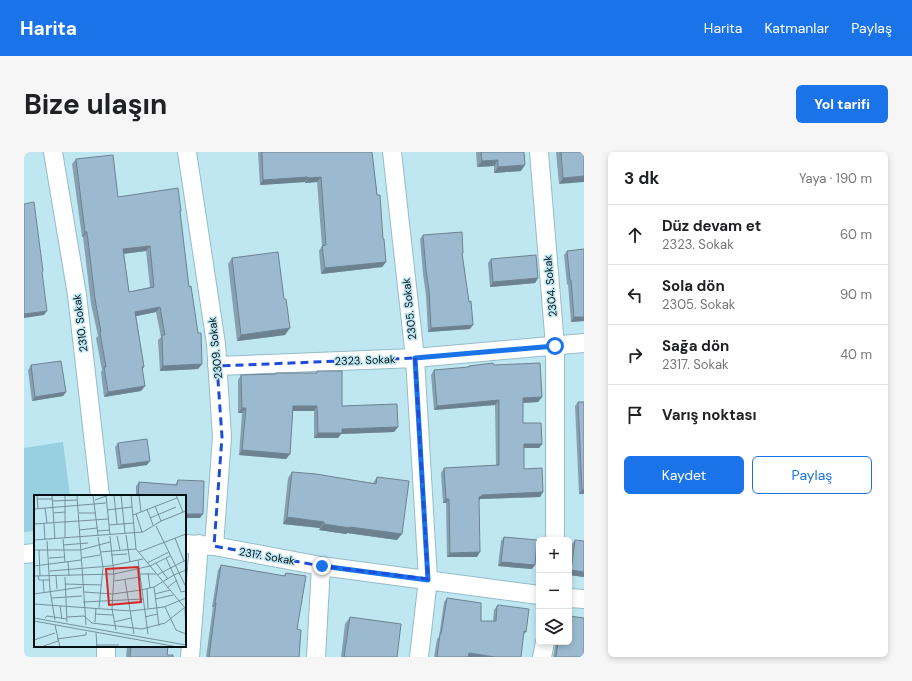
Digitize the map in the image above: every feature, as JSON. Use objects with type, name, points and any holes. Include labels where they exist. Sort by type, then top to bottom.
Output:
[{"type":"street","name":"2310. Sokak","points":[[53,152],[77,296],[100,495]]},
{"type":"street","name":"2309. Sokak","points":[[187,152],[216,344],[222,437],[199,545],[190,657]]},
{"type":"street","name":"2305. Sokak","points":[[392,152],[415,358],[428,580],[419,657]]},
{"type":"street","name":"2304. Sokak","points":[[539,152],[555,346],[555,537]]},
{"type":"street","name":"2323. Sokak","points":[[217,366],[415,358],[584,343]]},
{"type":"street","name":"2317. Sokak","points":[[199,545],[322,566],[536,595]]},
{"type":"street","points":[[24,554],[34,553]]},
{"type":"street","points":[[316,657],[322,566]]},
{"type":"street","points":[[572,598],[584,599]]},
{"type":"street","points":[[542,657],[544,645]]},
{"type":"highlighted area","points":[[415,358],[428,579],[321,566],[214,546],[222,437],[217,366]]},
{"type":"shaded area","points":[[63,442],[70,495],[34,495],[34,531],[24,532],[24,448]]},
{"type":"building","points":[[262,152],[372,152],[377,195],[380,195],[386,262],[325,268],[322,246],[326,245],[321,177],[263,180]]},
{"type":"building","points":[[481,152],[524,152],[525,165],[498,167],[498,160],[482,161]]},
{"type":"building","points":[[561,152],[584,152],[584,176],[563,178]]},
{"type":"building","points":[[113,155],[118,197],[178,188],[189,287],[191,286],[198,333],[201,333],[202,364],[163,366],[162,335],[165,335],[160,307],[135,312],[144,367],[142,367],[145,386],[108,392],[104,367],[106,367],[95,299],[87,232],[85,232],[76,159]],"holes":[[[150,246],[154,287],[129,292],[123,249]]]},
{"type":"building","points":[[34,202],[47,311],[24,314],[24,204]]},
{"type":"building","points":[[462,232],[462,253],[469,302],[471,301],[473,325],[431,328],[423,235]]},
{"type":"building","points":[[584,249],[584,317],[574,317],[567,251]]},
{"type":"building","points":[[278,252],[284,299],[286,299],[290,328],[241,335],[232,258]]},
{"type":"building","points":[[536,255],[538,278],[493,282],[491,259]]},
{"type":"building","points":[[61,361],[66,392],[35,397],[31,365]]},
{"type":"building","points":[[493,363],[494,365],[540,363],[542,397],[523,398],[523,423],[541,423],[542,444],[524,444],[524,469],[542,468],[543,492],[482,495],[479,497],[480,552],[450,553],[449,499],[446,499],[444,468],[499,465],[499,400],[437,406],[434,370]]},
{"type":"building","points":[[317,371],[342,371],[342,406],[397,404],[398,427],[342,429],[342,433],[318,433],[317,406],[293,406],[290,454],[242,450],[246,408],[242,408],[241,375],[317,373]]},
{"type":"building","points":[[578,402],[584,402],[584,490],[582,490]]},
{"type":"building","points":[[147,439],[150,461],[121,465],[118,443]]},
{"type":"building","points":[[292,472],[316,474],[376,484],[377,477],[409,481],[402,534],[350,528],[324,524],[324,522],[287,517]]},
{"type":"building","points":[[178,480],[204,481],[203,514],[186,514],[186,495],[138,495],[139,482],[177,485]]},
{"type":"building","points":[[504,537],[536,540],[535,565],[501,562]]},
{"type":"building","points":[[575,540],[584,541],[584,572],[572,570]]},
{"type":"building","points":[[221,565],[285,576],[286,573],[306,576],[297,629],[301,630],[299,657],[209,657]]},
{"type":"building","points":[[447,598],[481,603],[481,621],[496,621],[498,605],[529,609],[526,632],[524,631],[521,657],[494,657],[469,653],[468,657],[437,657]]},
{"type":"building","points":[[572,616],[584,618],[584,657],[556,657],[558,645],[572,645]]},
{"type":"building","points":[[350,617],[401,624],[397,657],[344,657]]},
{"type":"building","points":[[131,647],[168,647],[167,655],[173,655],[173,657],[130,657]]},
{"type":"route","points":[[322,566],[428,580],[415,358],[555,346]]}]
